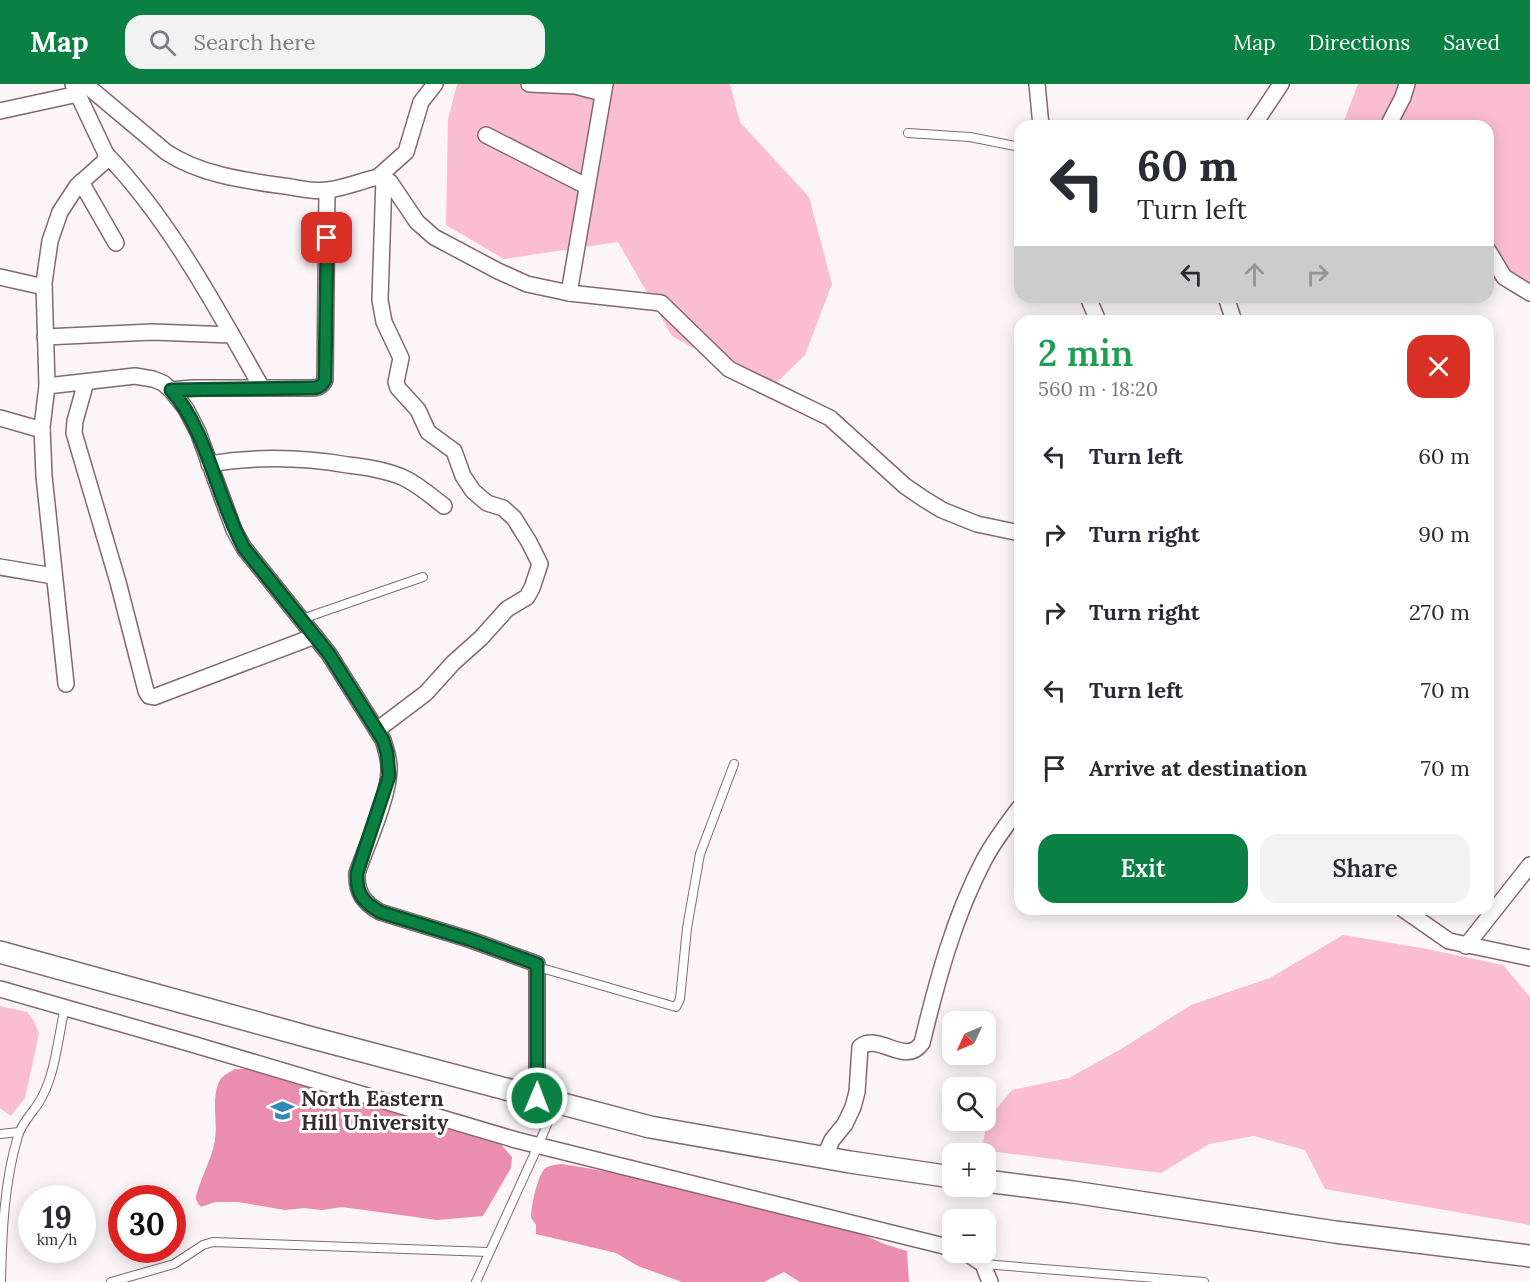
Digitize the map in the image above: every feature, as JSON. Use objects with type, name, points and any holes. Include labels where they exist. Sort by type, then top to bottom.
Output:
[{"type":"street","points":[[79,87],[180,161],[210,172],[253,181],[327,191],[381,177],[406,152],[421,102],[435,84]]},
{"type":"street","points":[[529,84],[602,88],[569,293]]},
{"type":"street","points":[[1036,84],[1040,120]]},
{"type":"street","points":[[1257,120],[1281,84]]},
{"type":"street","points":[[1391,120],[1407,84]]},
{"type":"street","points":[[0,111],[79,87]]},
{"type":"street","points":[[79,87],[106,154],[125,173],[173,240],[262,388]]},
{"type":"street","points":[[486,135],[586,186]]},
{"type":"street","points":[[66,684],[44,476],[42,430],[47,386],[44,287],[54,226],[67,199],[81,182],[105,161],[106,154]]},
{"type":"street","points":[[381,177],[390,182],[417,222],[434,237],[513,279],[569,293],[661,303],[729,369],[830,418],[905,486],[924,499],[969,522],[1014,532]]},
{"type":"street","points":[[377,730],[419,700],[507,609],[527,597],[540,564],[530,542],[514,518],[503,508],[481,499],[473,491],[463,476],[454,451],[428,432],[418,410],[398,388],[396,375],[401,358],[384,322],[381,307],[381,177]]},
{"type":"street","points":[[81,182],[116,243]]},
{"type":"street","points":[[171,390],[318,388],[325,380],[327,191]]},
{"type":"street","points":[[1494,260],[1504,277],[1530,293]]},
{"type":"street","points":[[0,277],[44,287]]},
{"type":"street","points":[[45,337],[152,332],[192,332],[232,336]]},
{"type":"street","points":[[47,386],[135,376],[163,383],[186,409],[198,432],[234,530],[244,548],[302,619],[350,686],[377,730],[387,753],[389,776],[357,873],[360,896],[367,905],[380,912],[536,962],[546,1100]]},
{"type":"street","points":[[86,382],[74,433],[149,696],[315,636]]},
{"type":"street","points":[[0,418],[42,430]]},
{"type":"street","points":[[209,464],[244,458],[278,458],[362,467],[402,477],[444,506]]},
{"type":"street","points":[[0,567],[53,576]]},
{"type":"street","points":[[824,1158],[832,1140],[845,1124],[853,1107],[857,1092],[860,1047],[864,1043],[870,1043],[911,1052],[922,1043],[936,983],[973,883],[1001,833],[1014,815]]},
{"type":"street","points":[[1494,911],[1530,865]]},
{"type":"street","points":[[1411,915],[1449,942],[1530,958]]},
{"type":"street","points":[[1466,946],[1490,915]]},
{"type":"street","points":[[0,951],[344,1047],[650,1127],[824,1158],[942,1176]]},
{"type":"street","points":[[0,989],[538,1146],[942,1246]]},
{"type":"street","points":[[996,1182],[1073,1191],[1335,1232],[1530,1256]]},
{"type":"street","points":[[983,1264],[990,1282]]},
{"type":"lane","points":[[908,133],[970,137],[1014,146]]},
{"type":"lane","points":[[302,619],[423,577]]},
{"type":"lane","points":[[538,967],[676,1007],[680,999],[687,928],[699,860],[735,764]]},
{"type":"lane","points":[[1,1282],[4,1218],[13,1157],[19,1132],[42,1098],[49,1079],[65,1008]]},
{"type":"lane","points":[[476,1282],[538,1146],[546,1100]]},
{"type":"lane","points":[[0,1134],[19,1132]]},
{"type":"lane","points":[[111,1282],[174,1264],[202,1245],[213,1242],[488,1252]]},
{"type":"lane","points":[[983,1264],[1204,1282]]},
{"type":"shaded area","points":[[457,84],[730,84],[740,122],[809,197],[832,284],[805,355],[769,390],[672,336],[618,242],[504,259],[446,225],[448,119]]},
{"type":"shaded area","points":[[1358,84],[1530,84],[1530,291],[1494,281],[1494,120],[1344,120]]},
{"type":"shaded area","points":[[1343,935],[1503,965],[1530,997],[1530,1225],[1325,1189],[1305,1150],[1254,1136],[1209,1144],[1161,1173],[996,1152],[996,1143],[983,1143],[985,1131],[996,1131],[996,1109],[1012,1090],[1069,1078],[1121,1049],[1191,1005],[1270,978]]},
{"type":"shaded area","points":[[0,1006],[27,1012],[34,1021],[39,1034],[25,1098],[11,1116],[0,1108]]},
{"type":"shaded area","points":[[235,1069],[280,1075],[499,1142],[512,1157],[511,1168],[483,1216],[437,1220],[342,1207],[322,1210],[304,1208],[285,1210],[238,1202],[215,1202],[201,1207],[196,1200],[196,1195],[214,1145],[216,1092],[221,1079]]},
{"type":"shaded area","points":[[561,1164],[673,1185],[857,1232],[907,1251],[909,1282],[800,1282],[784,1272],[764,1282],[682,1282],[638,1266],[616,1253],[536,1234],[536,1225],[531,1218],[539,1180],[547,1168]]},
{"type":"place","name":"North Eastern Hill University","points":[[283,1111]]},
{"type":"route","points":[[327,238],[325,380],[323,384],[318,388],[171,390],[186,409],[198,432],[234,530],[244,548],[329,654],[383,740],[387,753],[389,776],[357,873],[360,896],[367,905],[380,912],[471,940],[537,964],[537,1098]]}]
